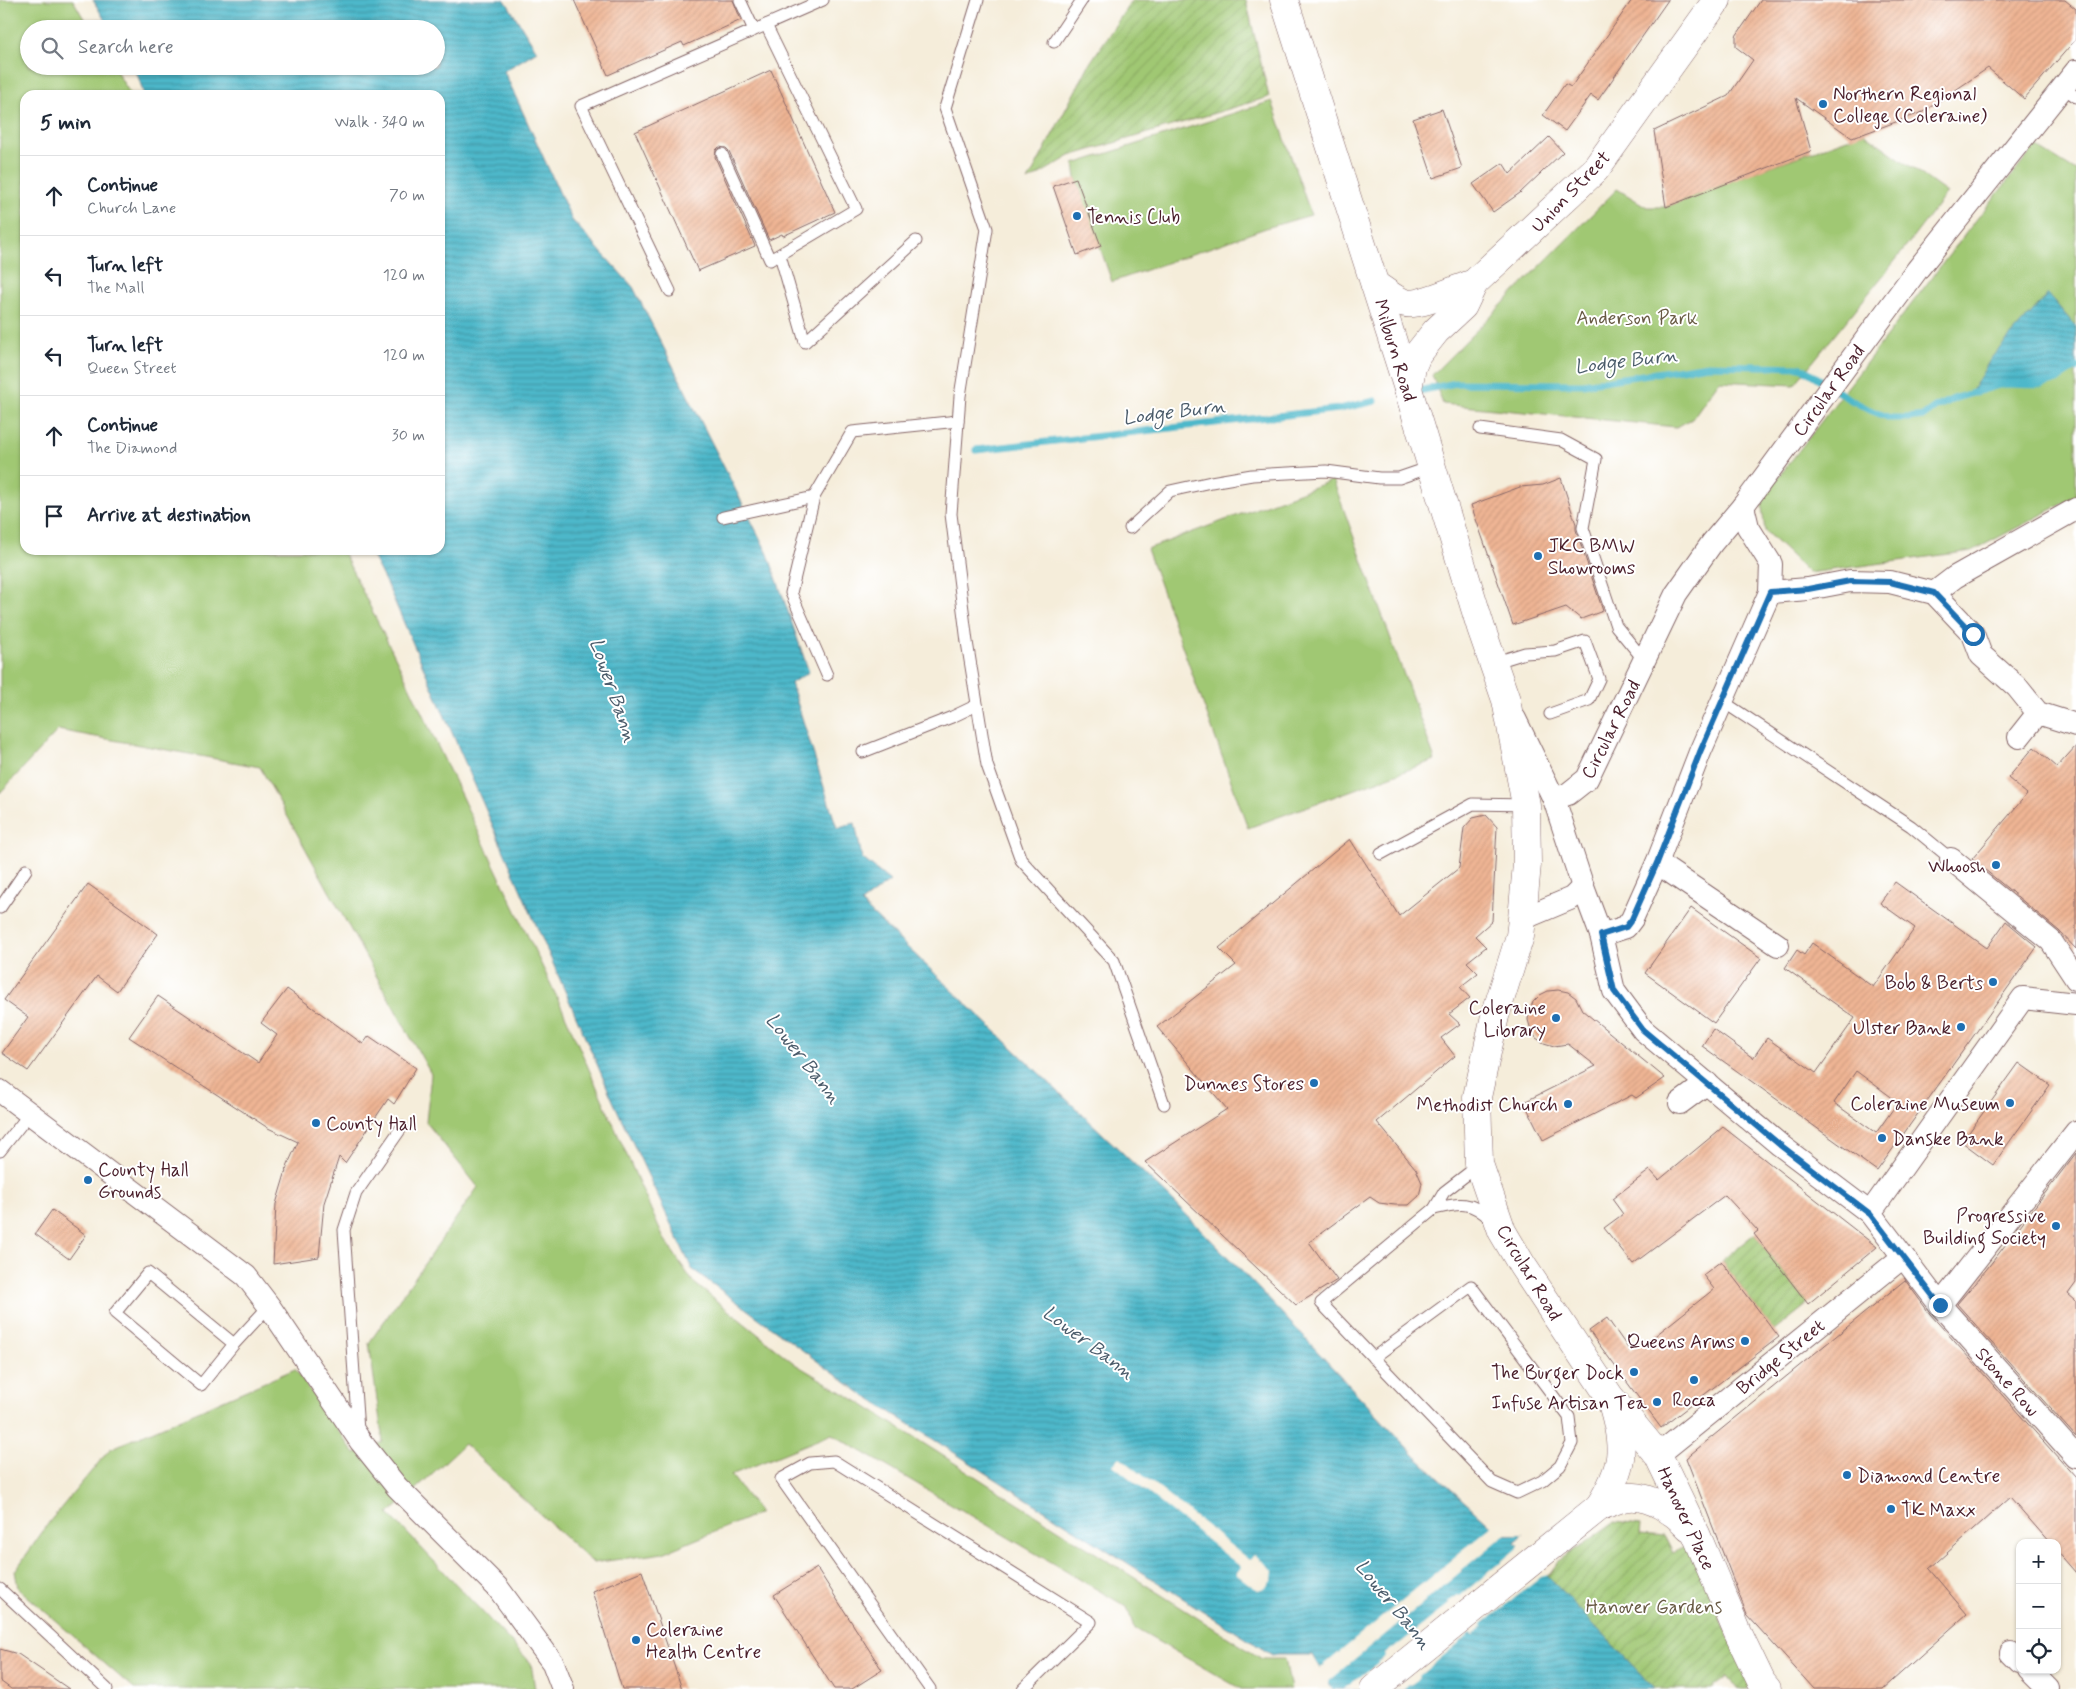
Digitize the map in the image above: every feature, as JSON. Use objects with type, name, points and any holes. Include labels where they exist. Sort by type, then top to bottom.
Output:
[{"type":"main road","name":"Milburn Road","points":[[1284,0],[1506,700]]},
{"type":"main road","name":"Union Street","points":[[1375,285],[1403,303],[1410,304],[1426,301],[1474,283],[1596,170],[1717,0]]},
{"type":"main road","points":[[1411,398],[1412,367],[1417,355],[1431,336],[1463,306],[1474,283]]},
{"type":"main road","name":"Circular Road","points":[[1506,700],[1526,805],[1527,864],[1520,936],[1495,1016],[1477,1097],[1479,1164],[1502,1231],[1522,1265],[1610,1397],[1658,1455]]},
{"type":"main road","points":[[1599,1507],[1616,1478],[1621,1463],[1620,1430],[1610,1397]]},
{"type":"main road","name":"Hanover Place","points":[[1658,1455],[1696,1534],[1738,1632],[1762,1683],[1767,1689]]},
{"type":"main road","points":[[1374,1689],[1599,1507],[1617,1499],[1629,1497],[1650,1501],[1678,1515],[1696,1534]]},
{"type":"street","name":"Circular Road","points":[[1554,798],[1568,794],[1587,779],[1676,594],[1712,543],[1743,506],[1917,270],[2072,85]]},
{"type":"street","points":[[1601,935],[1626,927],[1632,919],[1657,863],[1722,701],[1770,592],[1771,564],[1748,527],[1743,506]]},
{"type":"street","points":[[1934,593],[1955,577],[2076,509]]},
{"type":"street","points":[[1770,592],[1808,589],[1850,581],[1890,582],[1934,593],[1973,634],[1981,654],[2017,687],[2038,713],[2073,724]]},
{"type":"street","points":[[1506,700],[1554,798]]},
{"type":"street","points":[[2019,737],[2038,713]]},
{"type":"street","name":"Stone Row","points":[[1554,798],[1601,935],[1614,991],[1643,1030],[1780,1145],[1870,1214],[1940,1305],[2076,1457]]},
{"type":"street","points":[[1951,859],[2051,941],[2076,979]]},
{"type":"street","points":[[1657,863],[1778,945]]},
{"type":"street","points":[[1522,919],[1572,898],[1584,888]]},
{"type":"street","points":[[1870,1214],[2024,998],[2076,1004]]},
{"type":"street","points":[[1680,1103],[1707,1083]]},
{"type":"street","points":[[0,1092],[246,1276],[269,1306],[358,1438],[397,1487],[498,1588],[553,1663],[563,1689]]},
{"type":"street","points":[[1940,1305],[2076,1132]]},
{"type":"street","name":"Bridge Street","points":[[1658,1455],[1903,1257]]},
{"type":"street","points":[[2032,1674],[2048,1689]]},
{"type":"lane","points":[[740,0],[754,30]]},
{"type":"lane","points":[[670,291],[581,106],[823,0]]},
{"type":"lane","points":[[978,0],[946,108],[987,229],[960,396],[951,514],[966,642],[987,765],[1021,860],[1114,962],[1164,1104]]},
{"type":"lane","points":[[1054,42],[1082,0]]},
{"type":"lane","points":[[722,154],[770,260],[856,210],[766,25]]},
{"type":"lane","points":[[780,254],[805,342],[916,241]]},
{"type":"lane","points":[[827,674],[791,593],[814,497],[852,432],[958,422]]},
{"type":"lane","points":[[1480,429],[1561,440],[1596,459],[1583,528],[1616,626],[1644,660]]},
{"type":"lane","points":[[1130,528],[1170,491],[1211,482],[1252,475],[1326,471],[1379,478],[1399,478],[1431,467]]},
{"type":"lane","points":[[723,517],[814,497]]},
{"type":"lane","points":[[1493,663],[1525,653],[1554,651],[1585,640],[1599,679],[1589,700],[1550,714]]},
{"type":"lane","points":[[1722,701],[1911,826],[1951,859]]},
{"type":"lane","points":[[863,752],[952,717],[977,705]]},
{"type":"lane","points":[[1381,854],[1473,804],[1526,805]]},
{"type":"lane","points":[[0,908],[26,870]]},
{"type":"lane","points":[[0,1151],[30,1113]]},
{"type":"lane","points":[[358,1438],[344,1230],[356,1193],[402,1128]]},
{"type":"lane","points":[[1373,1358],[1471,1286],[1569,1417],[1572,1443],[1560,1466],[1542,1481],[1517,1493],[1492,1482],[1373,1358],[1321,1303],[1434,1209],[1444,1192],[1479,1164]]},
{"type":"lane","points":[[1434,1209],[1454,1204],[1472,1205],[1482,1210],[1502,1231]]},
{"type":"lane","points":[[234,1344],[148,1273],[115,1313],[200,1385],[269,1306]]},
{"type":"lane","points":[[930,1689],[781,1480],[810,1463],[834,1461],[1091,1622],[1023,1689]]},
{"type":"lane","points":[[0,1589],[107,1689]]},
{"type":"green space","points":[[0,0],[73,0],[85,20],[20,20],[20,75],[119,75],[128,90],[20,90],[20,555],[344,555],[404,675],[562,1008],[663,1237],[693,1282],[795,1364],[857,1401],[1262,1659],[1285,1659],[1291,1689],[1241,1689],[1134,1628],[1127,1607],[832,1434],[731,1475],[760,1513],[663,1553],[593,1563],[464,1444],[389,1514],[531,1663],[535,1689],[134,1689],[18,1588],[15,1571],[50,1521],[110,1449],[295,1369],[355,1454],[383,1442],[369,1343],[478,1187],[426,1122],[431,1074],[260,767],[58,730],[0,793]]},
{"type":"green space","points":[[1132,0],[1246,0],[1269,97],[1070,156],[1028,181],[1090,63]]},
{"type":"green space","points":[[1272,101],[1311,215],[1266,228],[1112,282],[1076,178],[1074,164]]},
{"type":"green space","name":"Anderson Park","points":[[1864,133],[1947,193],[1899,256],[1794,385],[1719,381],[1692,419],[1676,427],[1443,404],[1432,375],[1617,189],[1647,207],[1666,207],[1741,177]]},
{"type":"green space","points":[[2036,146],[2076,171],[2076,497],[1972,551],[1809,573],[1765,531],[1761,500],[1976,220]]},
{"type":"green space","points":[[1333,480],[1435,760],[1248,828],[1147,549]]},
{"type":"green space","points":[[1754,1234],[1808,1304],[1774,1331],[1721,1261]]},
{"type":"green space","name":"Hanover Gardens","points":[[1614,1522],[1641,1525],[1640,1534],[1664,1536],[1673,1553],[1688,1545],[1750,1683],[1748,1689],[1738,1689],[1728,1677],[1712,1689],[1655,1689],[1547,1577],[1558,1562]]},
{"type":"water","name":"Lower Bann","points":[[93,0],[505,0],[537,51],[504,71],[572,220],[633,287],[768,554],[809,672],[791,683],[837,828],[855,823],[862,858],[890,881],[861,903],[1172,1200],[1261,1291],[1415,1456],[1501,1535],[1525,1533],[1515,1542],[1655,1689],[1332,1689],[1312,1655],[1272,1655],[862,1394],[692,1269],[614,1103],[390,591],[372,555],[445,555],[445,90],[142,90],[137,75],[445,75],[445,20],[105,20]]},
{"type":"water","points":[[2048,294],[2076,327],[2076,368],[2057,380],[2042,385],[2003,384],[1971,393],[1991,358]]},
{"type":"pier","points":[[1120,1457],[1249,1560],[1254,1554],[1273,1570],[1272,1580],[1265,1588],[1257,1590],[1236,1574],[1241,1567],[1113,1465]]},
{"type":"pier","points":[[1493,1525],[1502,1533],[1525,1531],[1527,1534],[1506,1534],[1328,1682],[1332,1689],[1329,1689],[1318,1670]]},
{"type":"pier","points":[[1519,1543],[1548,1575],[1541,1577],[1482,1624],[1483,1627],[1473,1635],[1471,1633],[1410,1685],[1408,1684],[1402,1689],[1344,1689],[1385,1657],[1384,1654],[1393,1649],[1449,1604],[1448,1602],[1458,1595],[1460,1596],[1516,1549]]},
{"type":"building","points":[[574,0],[733,0],[741,20],[684,46],[682,42],[608,75]]},
{"type":"building","points":[[1632,0],[1668,0],[1598,100],[1591,95],[1565,131],[1543,115],[1565,84],[1571,87]]},
{"type":"building","name":"Northern Regional College (Coleraine)","points":[[1761,0],[2065,0],[2076,9],[2076,39],[2024,99],[1988,68],[1923,112],[1852,138],[1796,98],[1811,151],[1666,207],[1654,131],[1728,96],[1753,60],[1736,47],[1736,36]]},
{"type":"building","points":[[771,70],[835,212],[783,236],[782,234],[769,240],[729,151],[726,148],[719,147],[716,150],[715,157],[755,246],[698,271],[635,132]]},
{"type":"building","points":[[1442,109],[1462,168],[1433,178],[1413,119]]},
{"type":"building","points":[[1549,137],[1563,152],[1520,193],[1493,212],[1473,184],[1503,163],[1510,174]]},
{"type":"building","name":"Tennis Club","points":[[1076,178],[1101,246],[1077,255],[1053,186]]},
{"type":"building","name":"JKC BMW Showrooms","points":[[1561,478],[1603,611],[1581,619],[1566,607],[1513,625],[1471,505],[1520,487],[1543,485]]},
{"type":"building","points":[[2076,746],[2076,949],[2059,931],[1972,859],[2027,794],[2008,778],[2034,747],[2057,767]]},
{"type":"building","name":"Dunnes Stores","points":[[1486,815],[1497,827],[1492,921],[1475,936],[1486,947],[1467,962],[1478,973],[1460,987],[1470,998],[1449,1014],[1460,1024],[1441,1038],[1455,1056],[1377,1122],[1416,1169],[1422,1183],[1419,1196],[1409,1205],[1379,1203],[1370,1197],[1309,1242],[1337,1280],[1296,1305],[1145,1162],[1227,1109],[1157,1027],[1236,965],[1219,948],[1350,839],[1399,916],[1459,868],[1464,828],[1473,818]]},
{"type":"building","points":[[1895,882],[1987,948],[2006,921],[2037,947],[1877,1171],[1702,1046],[1713,1029],[1753,1058],[1767,1038],[1816,1073],[1855,1018],[1785,968],[1797,950],[1804,955],[1812,943],[1873,987],[1915,928],[1880,903]],"holes":[[[1856,1071],[1898,1102],[1876,1133],[1834,1103]]]},
{"type":"building","points":[[88,884],[158,934],[117,991],[97,976],[28,1071],[2,1053],[28,1017],[4,1000]]},
{"type":"building","points":[[1691,908],[1761,958],[1714,1023],[1645,973]]},
{"type":"building","name":"County Hall","points":[[287,989],[363,1044],[369,1036],[416,1068],[394,1104],[388,1099],[345,1163],[339,1157],[324,1203],[319,1257],[273,1264],[276,1204],[288,1164],[298,1142],[268,1128],[129,1037],[158,996],[258,1063],[277,1035],[261,1023]]},
{"type":"building","points":[[1548,991],[1568,992],[1576,998],[1582,1010],[1665,1078],[1636,1098],[1632,1095],[1543,1140],[1524,1102],[1596,1066],[1568,1044],[1554,1046],[1544,1043],[1536,1038],[1531,1030],[1528,1020],[1533,1002],[1540,995]]},
{"type":"building","points":[[2019,1063],[2050,1085],[1993,1165],[1962,1142]]},
{"type":"building","points":[[1723,1127],[1877,1247],[1808,1304],[1754,1234],[1758,1231],[1725,1195],[1633,1264],[1604,1228],[1623,1214],[1612,1199],[1650,1170],[1659,1180]]},
{"type":"building","points":[[2076,1153],[2076,1283],[2068,1294],[2076,1301],[2076,1437],[1957,1304],[1986,1270]]},
{"type":"building","points":[[52,1210],[86,1235],[69,1259],[35,1234]]},
{"type":"building","points":[[1721,1261],[1779,1337],[1661,1428],[1589,1331],[1607,1318],[1630,1351],[1644,1340],[1646,1343],[1714,1289],[1703,1275]]},
{"type":"building","name":"Diamond Centre","points":[[1905,1280],[1930,1314],[2076,1478],[2076,1573],[2061,1556],[2061,1539],[2047,1539],[2010,1497],[1929,1569],[1967,1614],[1883,1689],[1814,1689],[1747,1615],[1686,1458]]},
{"type":"building","points":[[817,1568],[882,1670],[852,1689],[834,1689],[774,1595]]},
{"type":"building","name":"Coleraine Health Centre","points":[[642,1571],[682,1689],[622,1689],[592,1591]]},
{"type":"building","points":[[0,1649],[18,1654],[69,1689],[11,1689],[0,1681]]},
{"type":"waterway","name":"Lodge Burn","points":[[1414,392],[1456,383],[1583,384],[1708,365],[1801,367],[1849,399],[1870,410],[1890,418],[1908,418],[1924,416],[1936,407],[1956,398],[2003,384],[2042,385],[2057,380],[2076,368]]},
{"type":"waterway","name":"Lodge Burn","points":[[976,450],[1339,409],[1375,401]]},
{"type":"place","name":"Northern Regional College (Coleraine)","points":[[1823,104]]},
{"type":"place","name":"Tennis Club","points":[[1077,216]]},
{"type":"place","name":"JKC BMW Showrooms","points":[[1538,556]]},
{"type":"place","name":"Whoosh","points":[[1996,865]]},
{"type":"place","name":"Bob & Berts","points":[[1993,982]]},
{"type":"place","name":"Coleraine Library","points":[[1556,1018]]},
{"type":"place","name":"Ulster Bank","points":[[1961,1027]]},
{"type":"place","name":"Dunnes Stores","points":[[1314,1083]]},
{"type":"place","name":"Coleraine Museum","points":[[2010,1103]]},
{"type":"place","name":"Methodist Church","points":[[1568,1104]]},
{"type":"place","name":"County Hall","points":[[316,1123]]},
{"type":"place","name":"Danske Bank","points":[[1882,1138]]},
{"type":"place","name":"County Hall Grounds","points":[[88,1180]]},
{"type":"place","name":"Progressive Building Society","points":[[2056,1226]]},
{"type":"place","name":"Queens Arms","points":[[1745,1341]]},
{"type":"place","name":"The Burger Dock","points":[[1634,1372]]},
{"type":"place","name":"Rocca","points":[[1694,1380]]},
{"type":"place","name":"Infuse Artisan Tea","points":[[1657,1402]]},
{"type":"place","name":"Diamond Centre","points":[[1847,1475]]},
{"type":"place","name":"TK Maxx","points":[[1891,1509]]},
{"type":"place","name":"Coleraine Health Centre","points":[[636,1640]]},
{"type":"route","points":[[1940,1305],[1870,1214],[1780,1145],[1643,1030],[1614,991],[1601,935],[1626,927],[1632,919],[1657,863],[1700,752],[1770,592],[1808,589],[1850,581],[1890,582],[1934,593],[1973,634]]}]
